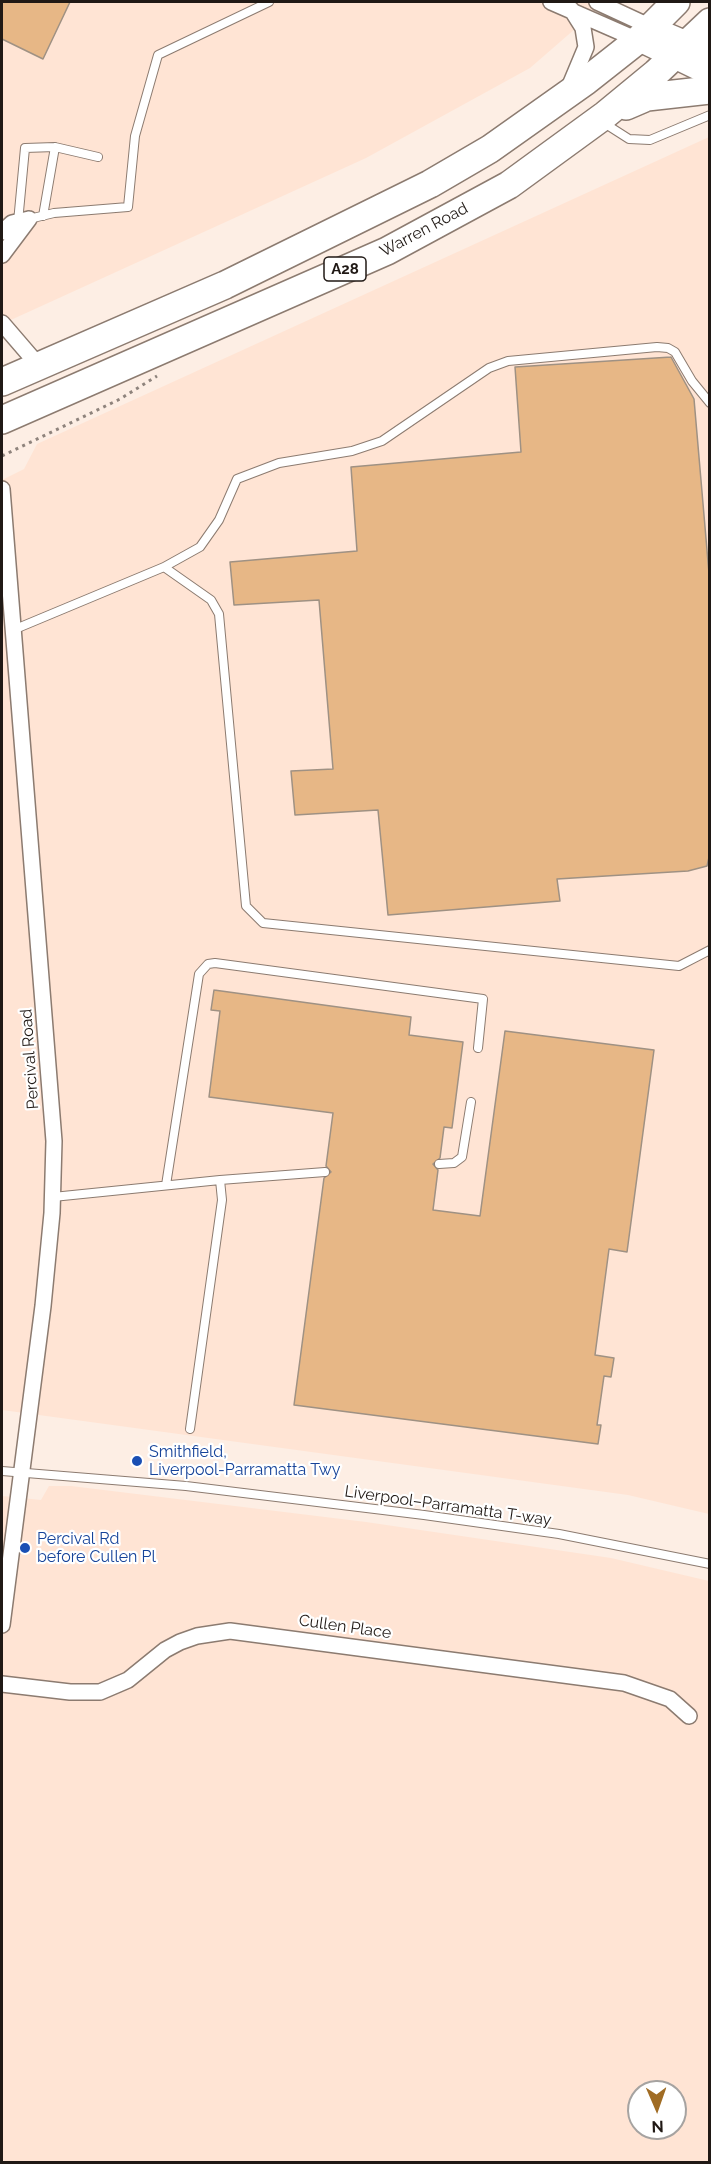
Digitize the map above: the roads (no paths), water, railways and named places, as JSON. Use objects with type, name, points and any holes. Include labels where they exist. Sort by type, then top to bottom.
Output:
[{"type":"highway","name":"A28","points":[[2,382],[225,285],[430,184],[490,149],[565,96],[644,34],[676,2]]},
{"type":"highway","name":"Warren Road","points":[[2,420],[387,251],[509,185],[689,51],[710,22]]},
{"type":"highway","points":[[602,118],[647,97],[710,90]]},
{"type":"street","points":[[551,2],[689,51],[710,75]]},
{"type":"street","points":[[597,2],[644,34]]},
{"type":"street","points":[[565,96],[586,47],[583,28],[571,9]]},
{"type":"street","points":[[2,232],[12,223],[30,219]]},
{"type":"street","points":[[2,255],[30,219]]},
{"type":"street","points":[[2,323],[39,366]]},
{"type":"street","name":"Percival Road","points":[[2,489],[54,1142],[43,1306],[2,1625]]},
{"type":"street","name":"Cullen Place","points":[[2,1684],[70,1692],[100,1692],[128,1680],[165,1650],[180,1642],[205,1634],[230,1631],[624,1683],[670,1699],[689,1716]]},
{"type":"lane","points":[[30,219],[128,207],[135,136],[158,55],[269,2]]},
{"type":"lane","points":[[602,118],[630,140],[650,140],[710,115]]},
{"type":"lane","points":[[30,219],[25,148],[55,147],[98,157]]},
{"type":"lane","points":[[30,219],[55,147]]},
{"type":"lane","points":[[13,630],[164,567],[200,547],[209,537],[237,479],[279,463],[352,451],[382,441],[489,368],[508,361],[657,347],[668,348],[675,352],[692,381],[710,403]]},
{"type":"lane","points":[[164,567],[211,600],[219,614],[246,906],[263,923],[679,966],[710,950]]},
{"type":"lane","points":[[166,1185],[199,974],[208,964],[216,963],[483,999],[478,1048]]},
{"type":"lane","points":[[439,1164],[454,1162],[462,1157],[471,1102]]},
{"type":"lane","points":[[52,1197],[325,1172]]},
{"type":"lane","points":[[190,1429],[222,1200],[220,1180]]},
{"type":"lane","name":"Liverpool–Parramatta T-way","points":[[2,1471],[186,1486],[424,1515],[558,1534],[710,1564]]},
{"type":"place","name":"Smithfield, Liverpool-Parramatta Twy","points":[[137,1461]]},
{"type":"place","name":"Percival Rd before Cullen Pl","points":[[25,1548]]}]
